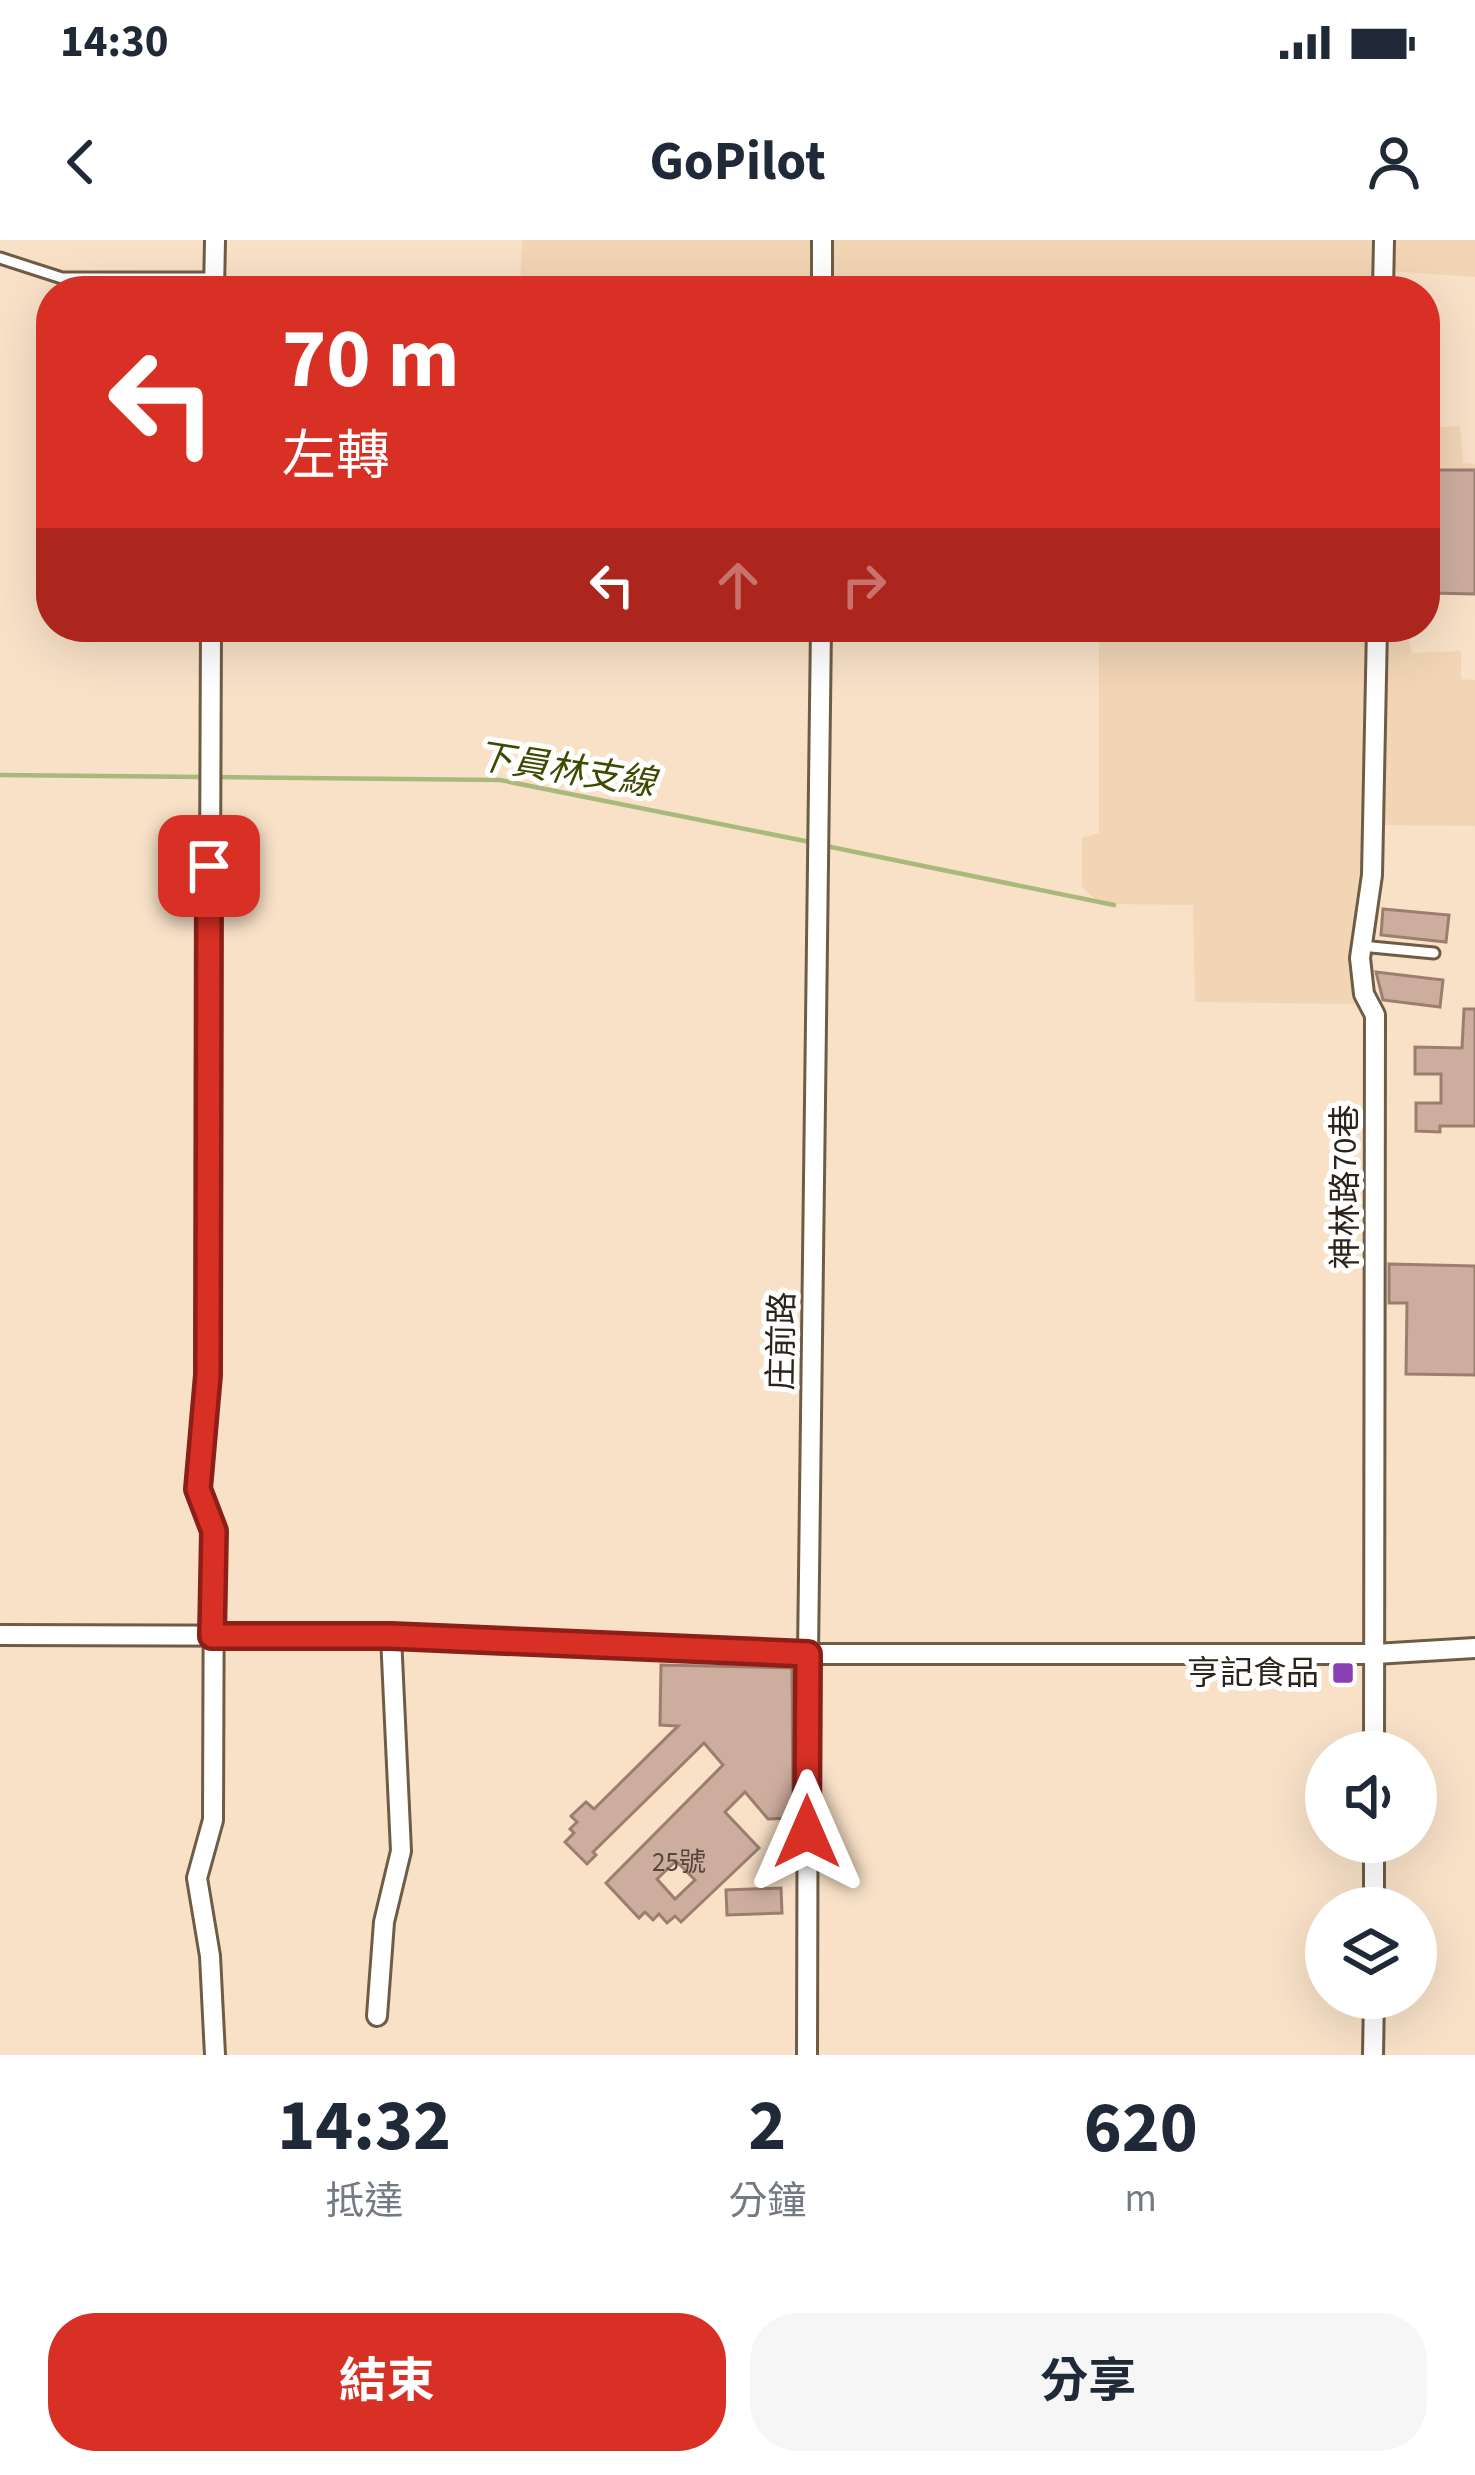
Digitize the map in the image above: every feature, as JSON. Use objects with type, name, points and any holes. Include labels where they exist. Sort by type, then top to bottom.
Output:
[{"type":"street","points":[[214,240],[214,276]]},
{"type":"street","points":[[822,240],[822,276]]},
{"type":"street","points":[[1383,276],[1384,240]]},
{"type":"street","points":[[212,642],[208,1375],[198,1489],[214,1531],[213,1820],[197,1878],[210,1956],[215,2055]]},
{"type":"street","name":"庄前路","points":[[807,2055],[821,642]]},
{"type":"street","name":"神林路70巷","points":[[1374,1731],[1376,1015],[1364,994],[1361,946],[1372,875],[1377,642]]},
{"type":"street","points":[[0,1635],[391,1636],[808,1654],[1375,1654],[1475,1648]]},
{"type":"street","points":[[377,2016],[383,1922],[401,1851],[391,1636]]},
{"type":"street","points":[[1373,2055],[1374,2019]]},
{"type":"lane","points":[[0,258],[56,276]]},
{"type":"lane","points":[[1361,946],[1434,953]]},
{"type":"shaded area","points":[[522,240],[1475,240],[1475,277],[1373,270],[1373,276],[521,276]]},
{"type":"shaded area","points":[[1460,426],[1463,463],[1475,464],[1475,591],[1440,590],[1440,427]]},
{"type":"shaded area","points":[[1099,642],[1409,642],[1412,653],[1461,651],[1461,679],[1475,680],[1475,826],[1384,825],[1379,903],[1352,932],[1361,1004],[1195,1002],[1193,905],[1101,904],[1082,887],[1082,838],[1099,833]]},
{"type":"building","points":[[1440,470],[1475,470],[1475,594],[1440,593]]},
{"type":"building","points":[[1383,909],[1449,915],[1446,942],[1381,935]]},
{"type":"building","points":[[1376,972],[1443,980],[1440,1007],[1383,1000]]},
{"type":"building","points":[[1464,1009],[1475,1009],[1475,1126],[1416,1131],[1416,1103],[1441,1103],[1441,1074],[1415,1074],[1415,1047],[1462,1048]]},
{"type":"building","points":[[1389,1264],[1475,1266],[1475,1375],[1406,1374],[1407,1303],[1389,1303]]},
{"type":"building","points":[[661,1665],[792,1668],[793,1818],[768,1819],[745,1792],[725,1812],[759,1848],[681,1922],[675,1916],[667,1923],[659,1914],[653,1920],[645,1912],[639,1918],[606,1883],[723,1765],[704,1743],[593,1852],[596,1855],[587,1864],[565,1842],[577,1822],[571,1816],[586,1802],[594,1809],[678,1726],[660,1725]],"holes":[[[676,1861],[695,1880],[675,1899],[657,1879]]]},
{"type":"building","points":[[781,1888],[782,1913],[727,1915],[726,1890]]},
{"type":"waterway","name":"下員林支線","points":[[0,775],[203,777]]},
{"type":"waterway","name":"下員林支線","points":[[215,777],[500,780],[815,843]]},
{"type":"waterway","name":"下員林支線","points":[[826,846],[1114,905]]},
{"type":"place","name":"亨記食品","points":[[1343,1673]]},
{"type":"route","points":[[209,866],[208,1375],[198,1489],[214,1531],[212,1636],[391,1636],[808,1654],[807,1832]]}]
